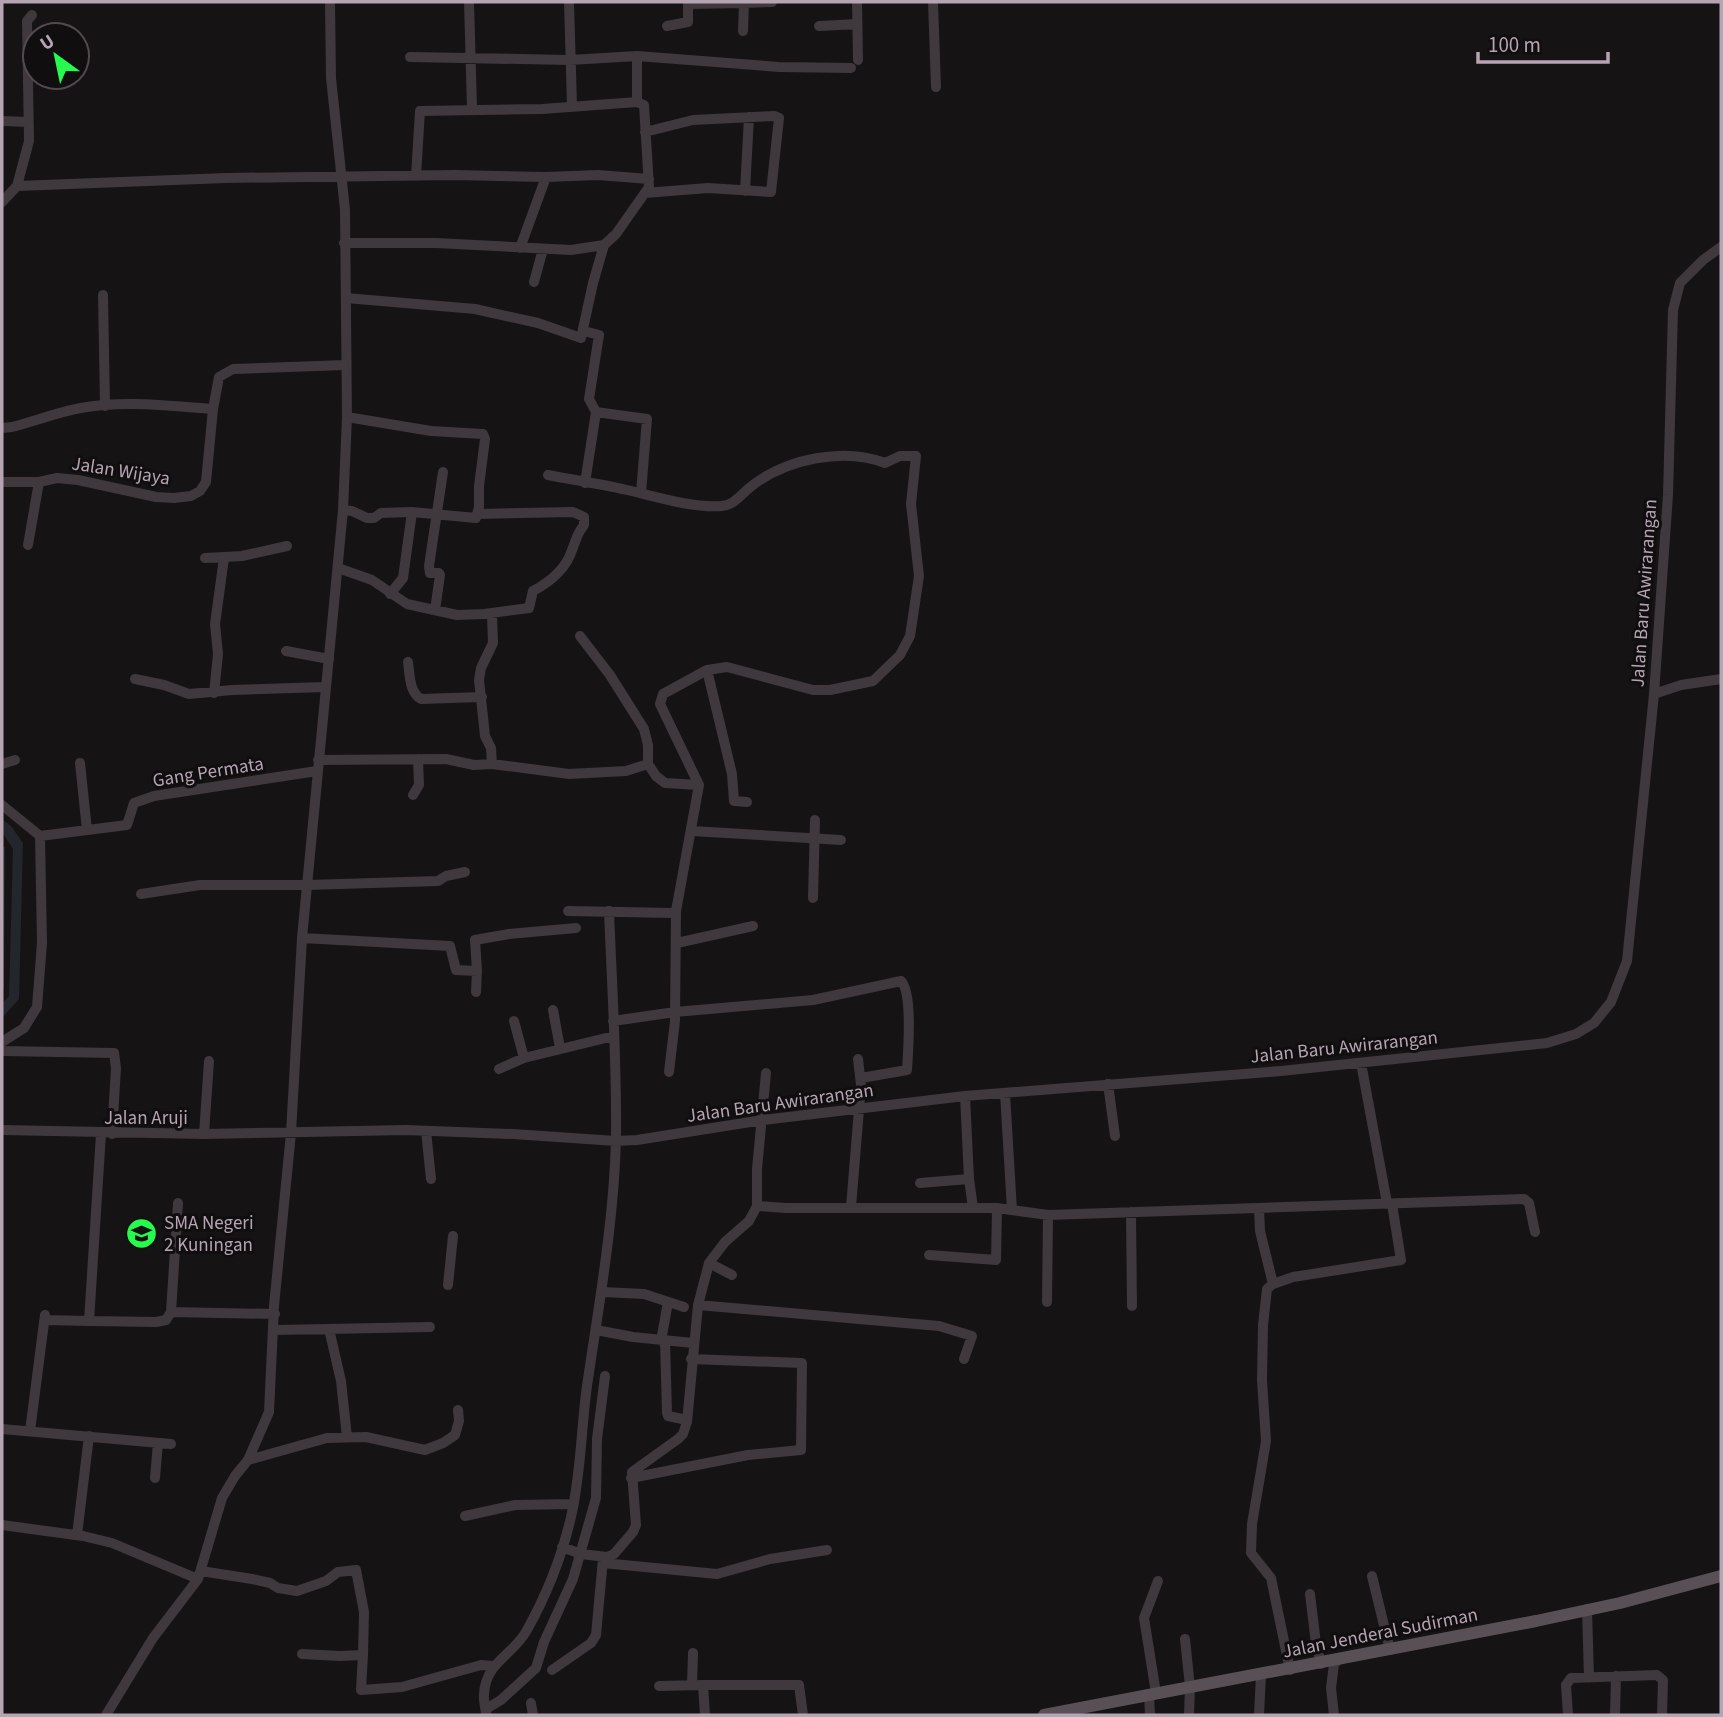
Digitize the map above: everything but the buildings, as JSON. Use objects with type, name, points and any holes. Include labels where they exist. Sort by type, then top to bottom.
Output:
[{"type":"main road","name":"Jalan Jenderal Sudirman","points":[[1049,1715],[1153,1693],[1390,1650],[1587,1609],[1721,1576]]},
{"type":"street","points":[[106,1715],[153,1638],[200,1575],[222,1498],[234,1476],[248,1460],[269,1412],[291,1133],[302,938],[343,510],[346,417],[345,210],[331,78],[330,2]]},
{"type":"street","points":[[469,2],[472,108]]},
{"type":"street","points":[[569,2],[572,106]]},
{"type":"street","points":[[667,26],[688,22],[688,3],[772,2]]},
{"type":"street","points":[[410,57],[570,60],[636,56],[779,67],[855,64],[857,2]]},
{"type":"street","points":[[933,2],[936,87]]},
{"type":"street","points":[[743,31],[744,3]]},
{"type":"street","points":[[2,202],[17,186],[29,141],[27,21],[32,15]]},
{"type":"street","points":[[819,26],[857,24]]},
{"type":"street","points":[[636,56],[637,102]]},
{"type":"street","points":[[346,298],[475,309],[538,323],[581,338],[604,245],[616,234],[645,193],[649,179],[644,105],[637,102],[420,111],[416,176]]},
{"type":"street","points":[[645,132],[693,120],[774,116],[779,118],[772,191],[708,188],[645,193]]},
{"type":"street","points":[[745,191],[749,117]]},
{"type":"street","points":[[2,121],[28,122]]},
{"type":"street","points":[[17,186],[226,178],[598,175],[649,179]]},
{"type":"street","points":[[520,248],[546,177]]},
{"type":"street","points":[[345,243],[436,243],[571,250],[604,245]]},
{"type":"street","name":"Jalan Baru Awirarangan","points":[[291,1133],[426,1131],[637,1140],[763,1120],[965,1096],[1361,1063],[1547,1043],[1576,1034],[1594,1023],[1611,1002],[1627,961],[1654,694],[1668,495],[1673,310],[1681,283],[1703,260],[1721,247]]},
{"type":"street","points":[[534,282],[543,249]]},
{"type":"street","points":[[103,295],[105,406]]},
{"type":"street","points":[[584,331],[599,335],[589,399],[596,412],[585,483]]},
{"type":"street","name":"Jalan Wijaya","points":[[2,482],[39,482],[57,478],[156,497],[191,496],[200,491],[206,482],[219,377],[233,369],[345,365]]},
{"type":"street","points":[[2,428],[80,408],[132,404],[213,409]]},
{"type":"street","points":[[596,412],[647,419],[641,493]]},
{"type":"street","points":[[343,510],[367,518],[374,518],[381,513],[412,512],[476,519],[485,439],[483,434],[430,431],[346,417]]},
{"type":"street","points":[[548,475],[680,502],[720,506],[734,502],[754,484],[793,463],[822,457],[872,457],[885,463],[906,456],[917,457],[911,504],[919,576],[910,636],[900,655],[873,681],[830,690],[813,690],[727,667],[707,670],[663,694],[660,699],[696,784],[692,831],[676,911],[677,943],[669,1072]]},
{"type":"street","points":[[435,610],[440,575],[430,573],[429,566],[443,472]]},
{"type":"street","points":[[28,545],[39,482]]},
{"type":"street","points":[[390,594],[403,578],[412,512]]},
{"type":"street","points":[[338,568],[372,580],[407,604],[457,615],[492,614],[529,608],[533,591],[545,586],[566,563],[573,550],[576,534],[584,525],[584,517],[573,512],[478,514]]},
{"type":"street","points":[[205,558],[224,558],[287,546]]},
{"type":"street","points":[[214,693],[218,654],[215,624],[224,558]]},
{"type":"street","points":[[492,614],[494,643],[481,668],[479,680],[485,736],[491,748],[492,764]]},
{"type":"street","points":[[580,636],[610,675],[644,729],[648,745],[648,765],[656,776],[665,783],[696,784]]},
{"type":"street","points":[[286,651],[329,659]]},
{"type":"street","points":[[408,662],[412,690],[421,699],[482,697]]},
{"type":"street","points":[[707,670],[732,774],[734,801],[747,803]]},
{"type":"street","points":[[135,678],[189,694],[325,687]]},
{"type":"street","points":[[1654,694],[1681,685],[1721,679]]},
{"type":"street","points":[[413,795],[419,785],[418,759]]},
{"type":"street","points":[[318,765],[446,759],[474,765],[492,764],[569,774],[626,771],[648,765]]},
{"type":"street","points":[[2,764],[15,760]]},
{"type":"street","points":[[80,762],[88,830]]},
{"type":"street","name":"Gang Permata","points":[[40,836],[127,825],[134,803],[154,796],[318,765]]},
{"type":"street","points":[[2,805],[40,836],[42,943],[37,1007],[24,1028],[2,1042]]},
{"type":"street","points":[[813,898],[815,820]]},
{"type":"street","points":[[692,831],[841,840]]},
{"type":"street","points":[[141,894],[200,885],[438,881],[446,876],[465,872]]},
{"type":"street","points":[[568,911],[672,913]]},
{"type":"street","points":[[593,1411],[587,1468],[596,1498],[578,1553],[573,1579],[535,1637],[515,1646],[493,1666],[484,1693],[485,1710],[501,1700],[536,1668],[535,1637],[550,1581],[563,1547],[573,1504],[587,1468],[601,1331],[611,1293],[616,1141],[609,911]]},
{"type":"street","points":[[677,943],[753,926]]},
{"type":"street","points":[[476,992],[475,940],[576,928]]},
{"type":"street","points":[[302,938],[450,946],[456,970],[477,971]]},
{"type":"street","points":[[613,1021],[813,1000],[903,981],[909,1034],[907,1070],[904,1073],[860,1078]]},
{"type":"street","points":[[553,1010],[560,1048]]},
{"type":"street","points":[[514,1021],[524,1058]]},
{"type":"street","points":[[499,1069],[524,1058],[614,1037]]},
{"type":"street","points":[[2,1051],[114,1053],[116,1068],[89,1321]]},
{"type":"street","points":[[851,1207],[860,1078],[858,1059]]},
{"type":"street","points":[[204,1135],[209,1061]]},
{"type":"street","points":[[1290,1670],[1271,1578],[1251,1553],[1252,1524],[1266,1441],[1262,1380],[1267,1289],[1293,1277],[1401,1260],[1361,1063]]},
{"type":"street","points":[[603,1560],[614,1553],[633,1532],[635,1517],[632,1472],[683,1434],[687,1420],[698,1305],[709,1263],[725,1241],[749,1221],[757,1206],[757,1169],[766,1073]]},
{"type":"street","points":[[1108,1084],[1115,1136]]},
{"type":"street","points":[[1005,1093],[1012,1210]]},
{"type":"street","points":[[965,1096],[973,1208]]},
{"type":"street","points":[[2,1144],[3,1130]]},
{"type":"street","name":"Jalan Aruji","points":[[3,1130],[107,1134],[291,1133]]},
{"type":"street","points":[[426,1131],[431,1180]]},
{"type":"street","points":[[920,1183],[969,1179]]},
{"type":"street","points":[[757,1206],[786,1209],[997,1208],[1048,1214],[1527,1200],[1535,1232]]},
{"type":"street","points":[[30,1431],[45,1318],[89,1321],[166,1320],[171,1312],[178,1203]]},
{"type":"street","points":[[929,1255],[996,1260],[997,1208]]},
{"type":"street","points":[[1259,1209],[1260,1231],[1273,1284]]},
{"type":"street","points":[[1130,1212],[1132,1306]]},
{"type":"street","points":[[1047,1302],[1048,1214]]},
{"type":"street","points":[[448,1284],[453,1236]]},
{"type":"street","points":[[709,1263],[732,1275]]},
{"type":"street","points":[[611,1293],[644,1294],[684,1307]]},
{"type":"street","points":[[668,1302],[663,1341],[667,1413],[668,1416],[687,1420]]},
{"type":"street","points":[[698,1305],[939,1326],[972,1336],[964,1359]]},
{"type":"street","points":[[171,1312],[275,1314]]},
{"type":"street","points":[[275,1330],[430,1327]]},
{"type":"street","points":[[329,1329],[341,1381],[347,1437]]},
{"type":"street","points":[[601,1331],[633,1338],[693,1343]]},
{"type":"street","points":[[631,1478],[748,1455],[801,1450],[802,1363],[691,1359]]},
{"type":"street","points":[[594,1393],[605,1376]]},
{"type":"street","points":[[248,1460],[327,1438],[366,1437],[425,1450],[455,1435],[459,1421],[457,1410]]},
{"type":"street","points":[[2,1429],[171,1444]]},
{"type":"street","points":[[78,1535],[89,1436]]},
{"type":"street","points":[[155,1478],[158,1443]]},
{"type":"street","points":[[465,1516],[515,1505],[573,1504]]},
{"type":"street","points":[[2,1525],[78,1535],[119,1545],[133,1553],[200,1575],[252,1579],[297,1591],[326,1581],[338,1572],[356,1570],[364,1612],[361,1690],[402,1687],[481,1665],[493,1666]]},
{"type":"street","points":[[563,1547],[603,1560],[717,1574],[770,1559],[827,1550]]},
{"type":"street","points":[[552,1670],[591,1643],[596,1634],[603,1560]]},
{"type":"street","points":[[1372,1576],[1390,1650]]},
{"type":"street","points":[[1150,1715],[1153,1693],[1144,1618],[1158,1581]]},
{"type":"street","points":[[1310,1594],[1321,1664]]},
{"type":"street","points":[[1587,1609],[1588,1678]]},
{"type":"street","points":[[1185,1639],[1190,1687],[1189,1715]]},
{"type":"street","points":[[693,1653],[705,1715]]},
{"type":"street","points":[[302,1654],[363,1655]]},
{"type":"street","points":[[1334,1715],[1332,1673],[1334,1664],[1340,1659]]},
{"type":"street","points":[[1259,1715],[1261,1675]]},
{"type":"street","points":[[1615,1715],[1616,1676]]},
{"type":"street","points":[[1567,1715],[1567,1680],[1616,1676],[1660,1676],[1663,1681],[1662,1715]]},
{"type":"street","points":[[659,1686],[799,1685],[803,1715]]},
{"type":"street","points":[[531,1703],[533,1715]]},
{"type":"shaded area","points":[[2,819],[11,826],[23,843],[19,999],[2,1018],[2,1004],[9,996],[13,849],[2,832]]},
{"type":"shaded area","points":[[2,847],[5,847],[4,987],[2,987]]},
{"type":"place","name":"SMA Negeri 2 Kuningan","points":[[141,1233]]}]
